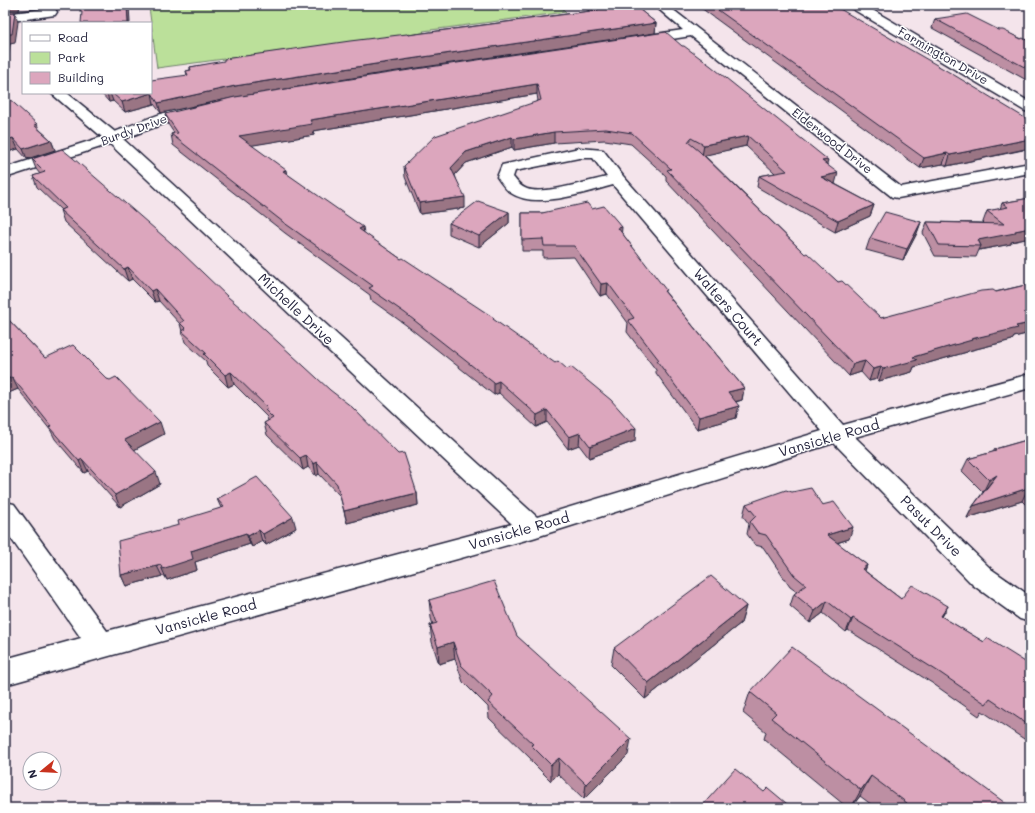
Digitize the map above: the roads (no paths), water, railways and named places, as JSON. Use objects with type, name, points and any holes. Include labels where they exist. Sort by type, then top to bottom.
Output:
[{"type":"street","name":"Elderwood Drive","points":[[660,5],[898,193],[1030,168]]},
{"type":"street","name":"Farmington Drive","points":[[855,5],[1030,108]]},
{"type":"street","points":[[5,18],[52,13]]},
{"type":"street","points":[[624,42],[693,32]]},
{"type":"street","name":"Michelle Drive","points":[[59,94],[112,138],[533,528]]},
{"type":"street","name":"Burdy Drive","points":[[5,174],[112,138],[170,116],[207,108]]},
{"type":"street","name":"Walters Court","points":[[617,179],[541,196],[524,194],[512,188],[506,177],[508,168],[579,153],[598,153],[617,179],[838,434]]},
{"type":"street","name":"Vansickle Road","points":[[5,672],[533,528],[838,434],[1030,381]]},
{"type":"street","name":"Pasut Drive","points":[[838,434],[982,577],[1030,611]]},
{"type":"street","points":[[5,511],[101,645]]}]
